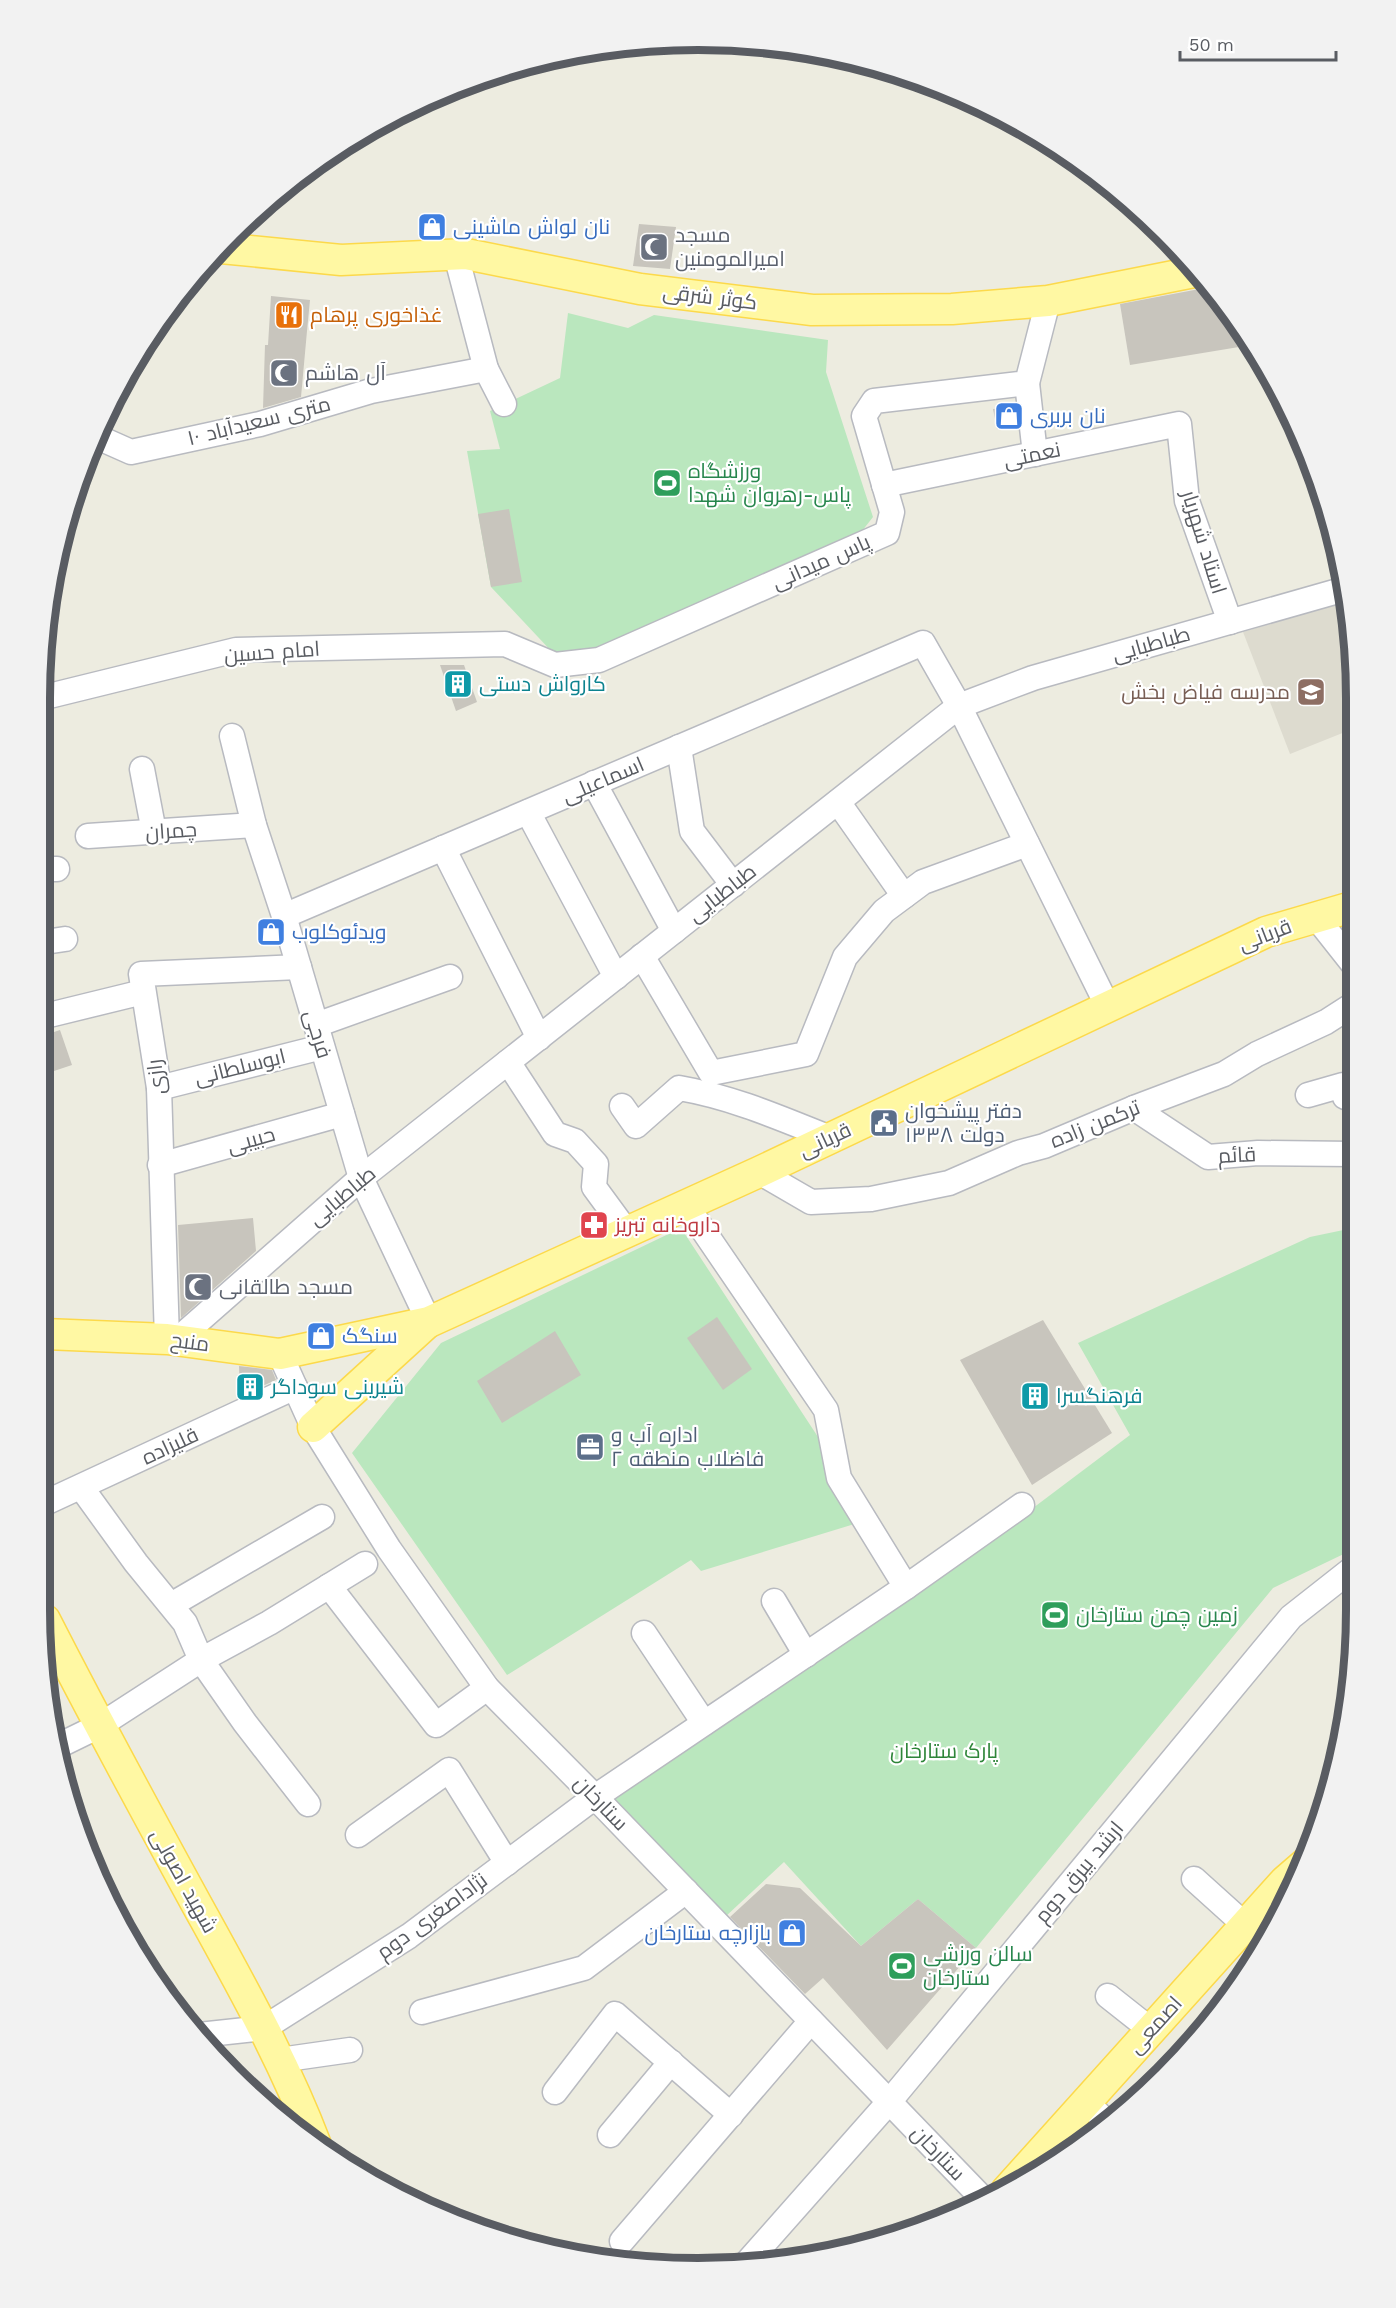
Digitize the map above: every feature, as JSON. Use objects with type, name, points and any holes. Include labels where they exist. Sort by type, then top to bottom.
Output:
[{"type":"main road","name":"کوثر شرقی","points":[[230,249],[341,260],[466,254],[640,289],[812,310],[952,309],[1048,302],[1188,273]]},
{"type":"main road","name":"قربانی","points":[[429,1322],[759,1172],[1266,932],[1346,908]]},
{"type":"main road","name":"منبح","points":[[50,1334],[172,1339],[280,1354],[429,1322]]},
{"type":"main road","points":[[313,1427],[429,1322]]},
{"type":"main road","name":"شهید اصولی","points":[[50,1631],[99,1726],[264,2028],[297,2094],[310,2129]]},
{"type":"main road","name":"اصمعی","points":[[1024,2171],[1288,1878]]},
{"type":"street","points":[[456,255],[486,369],[504,404]]},
{"type":"street","points":[[1035,454],[1027,383],[1048,302]]},
{"type":"street","name":"۱۰ متری سعیدآباد","points":[[103,440],[131,452],[260,424],[371,391],[486,369]]},
{"type":"street","name":"پاس میدانی","points":[[505,644],[555,665],[599,660],[887,533],[892,512],[864,416],[874,401],[1027,383]]},
{"type":"street","name":"نعمتی","points":[[884,485],[1179,424]]},
{"type":"street","name":"استاد شهریار","points":[[1179,424],[1187,501],[1230,622]]},
{"type":"street","name":"طباطبایی","points":[[172,1339],[361,1178],[959,706],[1033,678],[1337,591]]},
{"type":"street","name":"اسماعیلی","points":[[284,916],[923,643],[959,706]]},
{"type":"street","name":"امام حسین","points":[[50,696],[236,650],[505,644]]},
{"type":"street","points":[[959,706],[1108,1007]]},
{"type":"street","name":"فرجی","points":[[232,736],[254,825],[284,916],[361,1178],[429,1322]]},
{"type":"street","points":[[679,747],[692,831],[733,885]]},
{"type":"street","points":[[142,769],[154,832]]},
{"type":"street","points":[[594,783],[674,932]]},
{"type":"street","points":[[838,801],[904,896]]},
{"type":"street","points":[[528,812],[616,976]]},
{"type":"street","name":"چمران","points":[[88,836],[254,825]]},
{"type":"street","points":[[622,1106],[636,1126],[679,1088],[711,1083],[806,1054],[845,957],[884,911],[922,882],[1027,844]]},
{"type":"street","points":[[443,848],[539,1038]]},
{"type":"street","points":[[1316,917],[1346,955]]},
{"type":"street","points":[[642,956],[711,1083],[754,1107],[830,1138]]},
{"type":"street","points":[[50,1016],[143,992],[141,974],[299,967]]},
{"type":"street","name":"ابوسلطانی","points":[[159,1088],[319,1036],[450,977]]},
{"type":"street","name":"رازی","points":[[143,992],[159,1088],[160,1165],[172,1339]]},
{"type":"street","name":"ترکمن زاده","points":[[759,1172],[811,1202],[842,1202],[908,1193],[949,1183],[1018,1153],[1044,1146],[1134,1108],[1224,1074],[1257,1054],[1326,1022],[1346,1009]]},
{"type":"street","points":[[508,1062],[555,1134],[575,1141],[596,1164],[594,1187],[627,1232]]},
{"type":"street","points":[[1308,1095],[1343,1085],[1346,1097]]},
{"type":"street","name":"قائم","points":[[1134,1108],[1208,1157],[1258,1153],[1346,1154]]},
{"type":"street","name":"حبیبی","points":[[160,1165],[342,1114]]},
{"type":"street","points":[[687,1204],[826,1410],[839,1478],[906,1587]]},
{"type":"street","name":"ستارخان","points":[[280,1354],[313,1427],[389,1549],[487,1688],[979,2195]]},
{"type":"street","name":"قلیزاده","points":[[50,1501],[295,1388]]},
{"type":"street","points":[[81,1487],[136,1563],[185,1623],[201,1659],[245,1723],[308,1804]]},
{"type":"street","name":"نژاداصغری دوم","points":[[264,2028],[409,1936],[595,1797],[906,1587],[1022,1505]]},
{"type":"street","points":[[171,1605],[322,1517]]},
{"type":"street","points":[[64,1743],[99,1726],[201,1659],[268,1623],[365,1564]]},
{"type":"street","name":"ارشد بیرق دوم","points":[[753,2256],[889,2102],[1292,1617],[1346,1574]]},
{"type":"street","points":[[328,1586],[436,1725],[487,1688]]},
{"type":"street","points":[[774,1601],[806,1655]]},
{"type":"street","points":[[644,1633],[704,1723]]},
{"type":"street","points":[[358,1834],[449,1770],[507,1863]]},
{"type":"street","points":[[1194,1878],[1245,1925]]},
{"type":"street","points":[[422,2012],[584,1968],[686,1891]]},
{"type":"street","points":[[1108,1996],[1151,2030]]},
{"type":"street","points":[[555,2092],[615,2014],[730,2115]]},
{"type":"street","points":[[622,2241],[811,2021]]},
{"type":"street","points":[[207,2034],[264,2028]]},
{"type":"street","points":[[280,2060],[350,2050]]},
{"type":"street","points":[[610,2135],[671,2062]]},
{"type":"street","points":[[1086,2101],[1102,2117]]},
{"type":"shaded area","name":"مدرسه فیاض بخش","points":[[1339,603],[1345,656],[1346,732],[1290,754],[1243,632]]},
{"type":"green space","name":"ورزشگاه پاس-رهروان شهدا","points":[[568,313],[628,328],[654,315],[828,340],[826,372],[873,517],[862,531],[591,650],[553,653],[491,587],[467,451],[500,449],[490,411],[560,378]]},
{"type":"green space","name":"اداره آب و فاضلاب منطقه ۲","points":[[681,1228],[820,1440],[861,1522],[701,1571],[691,1560],[507,1675],[352,1453],[441,1343]]},
{"type":"green space","name":"پارک ستارخان","points":[[1346,1229],[1346,1553],[1273,1588],[976,1948],[918,1899],[861,1946],[784,1862],[725,1917],[611,1798],[1037,1505],[1130,1435],[1078,1343],[1310,1237]]},
{"type":"building","name":"مسجد امیرالمومنین","points":[[639,224],[676,227],[670,269],[633,266]]},
{"type":"building","points":[[1201,289],[1242,346],[1130,365],[1120,304]]},
{"type":"building","points":[[271,296],[310,300],[301,397],[263,408],[265,345],[268,345]]},
{"type":"building","name":"نان بربری","points":[[1015,406],[1017,425],[997,429],[993,409]]},
{"type":"building","points":[[509,509],[522,582],[491,587],[478,514]]},
{"type":"building","name":"کارواش دستی","points":[[440,665],[464,665],[477,702],[456,711]]},
{"type":"building","points":[[60,1030],[72,1065],[50,1072],[50,1033]]},
{"type":"building","name":"مسجد طالقانی","points":[[253,1218],[256,1251],[181,1318],[178,1225]]},
{"type":"building","points":[[717,1317],[752,1369],[723,1390],[687,1338]]},
{"type":"building","name":"فرهنگسرا","points":[[1043,1320],[1112,1433],[1032,1485],[960,1360]]},
{"type":"building","points":[[555,1331],[581,1375],[502,1423],[477,1381]]},
{"type":"building","name":"شیرینی سوداگر","points":[[239,1366],[272,1370],[276,1380],[240,1396]]},
{"type":"building","points":[[766,1884],[800,1888],[861,1946],[918,1899],[976,1948],[887,2050],[823,1978],[805,1994],[730,1917]]},
{"type":"place","name":"نان لواش ماشینی","points":[[432,227]]},
{"type":"place","name":"مسجد امیرالمومنین","points":[[654,247]]},
{"type":"place","name":"غذاخوری پرهام","points":[[289,315]]},
{"type":"place","name":"آل هاشم","points":[[284,373]]},
{"type":"place","name":"نان بربری","points":[[1009,416]]},
{"type":"place","name":"ورزشگاه پاس-رهروان شهدا","points":[[667,483]]},
{"type":"place","name":"کارواش دستی","points":[[458,684]]},
{"type":"place","name":"مدرسه فیاض بخش","points":[[1311,692]]},
{"type":"place","name":"ویدئوکلوب","points":[[271,932]]},
{"type":"place","name":"دفتر پیشخوان دولت ۱۳۳۸","points":[[884,1123]]},
{"type":"place","name":"داروخانه تبریز","points":[[594,1225]]},
{"type":"place","name":"مسجد طالقانی","points":[[198,1287]]},
{"type":"place","name":"سنگک","points":[[321,1336]]},
{"type":"place","name":"شیرینی سوداگر","points":[[250,1387]]},
{"type":"place","name":"فرهنگسرا","points":[[1035,1396]]},
{"type":"place","name":"اداره آب و فاضلاب منطقه ۲","points":[[590,1447]]},
{"type":"place","name":"زمین چمن ستارخان","points":[[1055,1615]]},
{"type":"place","name":"بازارچه ستارخان","points":[[792,1933]]},
{"type":"place","name":"سالن ورزشی ستارخان","points":[[902,1966]]}]
